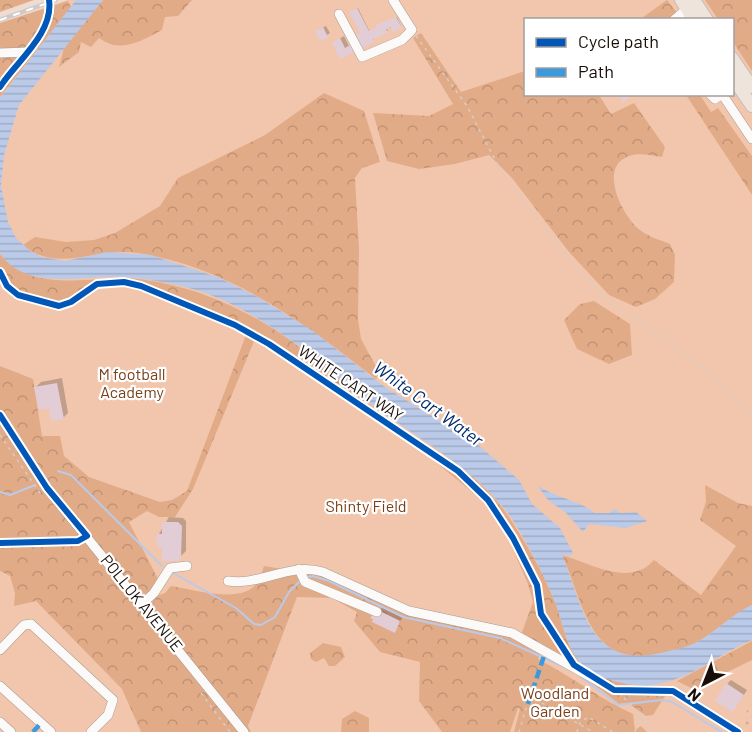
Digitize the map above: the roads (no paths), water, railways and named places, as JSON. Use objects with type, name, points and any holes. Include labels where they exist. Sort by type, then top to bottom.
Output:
[{"type":"main road","points":[[690,6],[705,18]]},
{"type":"main road","points":[[734,61],[752,87]]},
{"type":"main road","points":[[734,83],[752,106]]},
{"type":"street","points":[[0,87],[28,52],[44,26],[50,0]]},
{"type":"street","points":[[339,14],[362,57],[402,40],[412,30],[393,0]]},
{"type":"street","points":[[676,18],[690,6]]},
{"type":"street","points":[[0,52],[28,52]]},
{"type":"street","points":[[723,96],[752,140]]},
{"type":"street","name":"POLLOK AVENUE","points":[[0,415],[47,488],[244,732]]},
{"type":"street","points":[[0,543],[78,541],[87,536]]},
{"type":"street","points":[[142,604],[154,593],[170,568],[187,566]]},
{"type":"street","points":[[299,569],[305,582],[376,612]]},
{"type":"street","points":[[228,581],[243,584],[299,569],[323,572],[410,611],[512,633],[574,665],[614,690],[673,691],[738,732]]},
{"type":"street","points":[[0,650],[24,624],[31,624],[113,700],[108,715],[91,732]]},
{"type":"street","points":[[0,686],[51,732]]},
{"type":"street","points":[[0,722],[10,732]]},
{"type":"street","points":[[33,732],[41,723]]},
{"type":"water","points":[[76,0],[103,0],[19,105],[4,155],[1,186],[8,222],[16,238],[30,251],[42,257],[65,261],[107,252],[151,255],[220,278],[256,296],[313,331],[385,387],[477,444],[519,480],[532,504],[560,528],[573,553],[570,556],[562,554],[583,612],[592,629],[603,642],[618,652],[636,656],[660,653],[690,645],[706,637],[752,605],[752,640],[697,670],[662,683],[642,685],[621,683],[597,675],[586,669],[572,651],[548,585],[512,519],[499,502],[485,487],[453,461],[374,406],[289,339],[229,303],[197,290],[132,278],[53,279],[38,277],[23,273],[11,265],[0,253],[0,98]]},
{"type":"water","points":[[537,485],[595,513],[609,513],[615,509],[620,513],[636,512],[647,521],[626,528],[589,524],[583,532],[566,513],[548,500]]},
{"type":"waterway","points":[[58,471],[71,475],[162,566]]},
{"type":"waterway","points":[[0,492],[10,495],[35,485]]},
{"type":"waterway","points":[[173,573],[236,608],[254,624],[261,625],[275,617],[289,592],[300,581]]},
{"type":"waterway","points":[[305,578],[313,576],[329,581],[403,617],[500,638],[566,668]]},
{"type":"waterway","points":[[581,677],[618,705],[662,700],[672,702],[722,732]]},
{"type":"railway","points":[[0,20],[56,0]]},
{"type":"park label","name":"M football Academy","points":[[132,383]]},
{"type":"park label","name":"Shinty Field","points":[[366,506]]},
{"type":"park label","name":"Woodland Garden","points":[[555,702]]},
{"type":"water label","name":"White Cart Water","points":[[428,404]]}]
